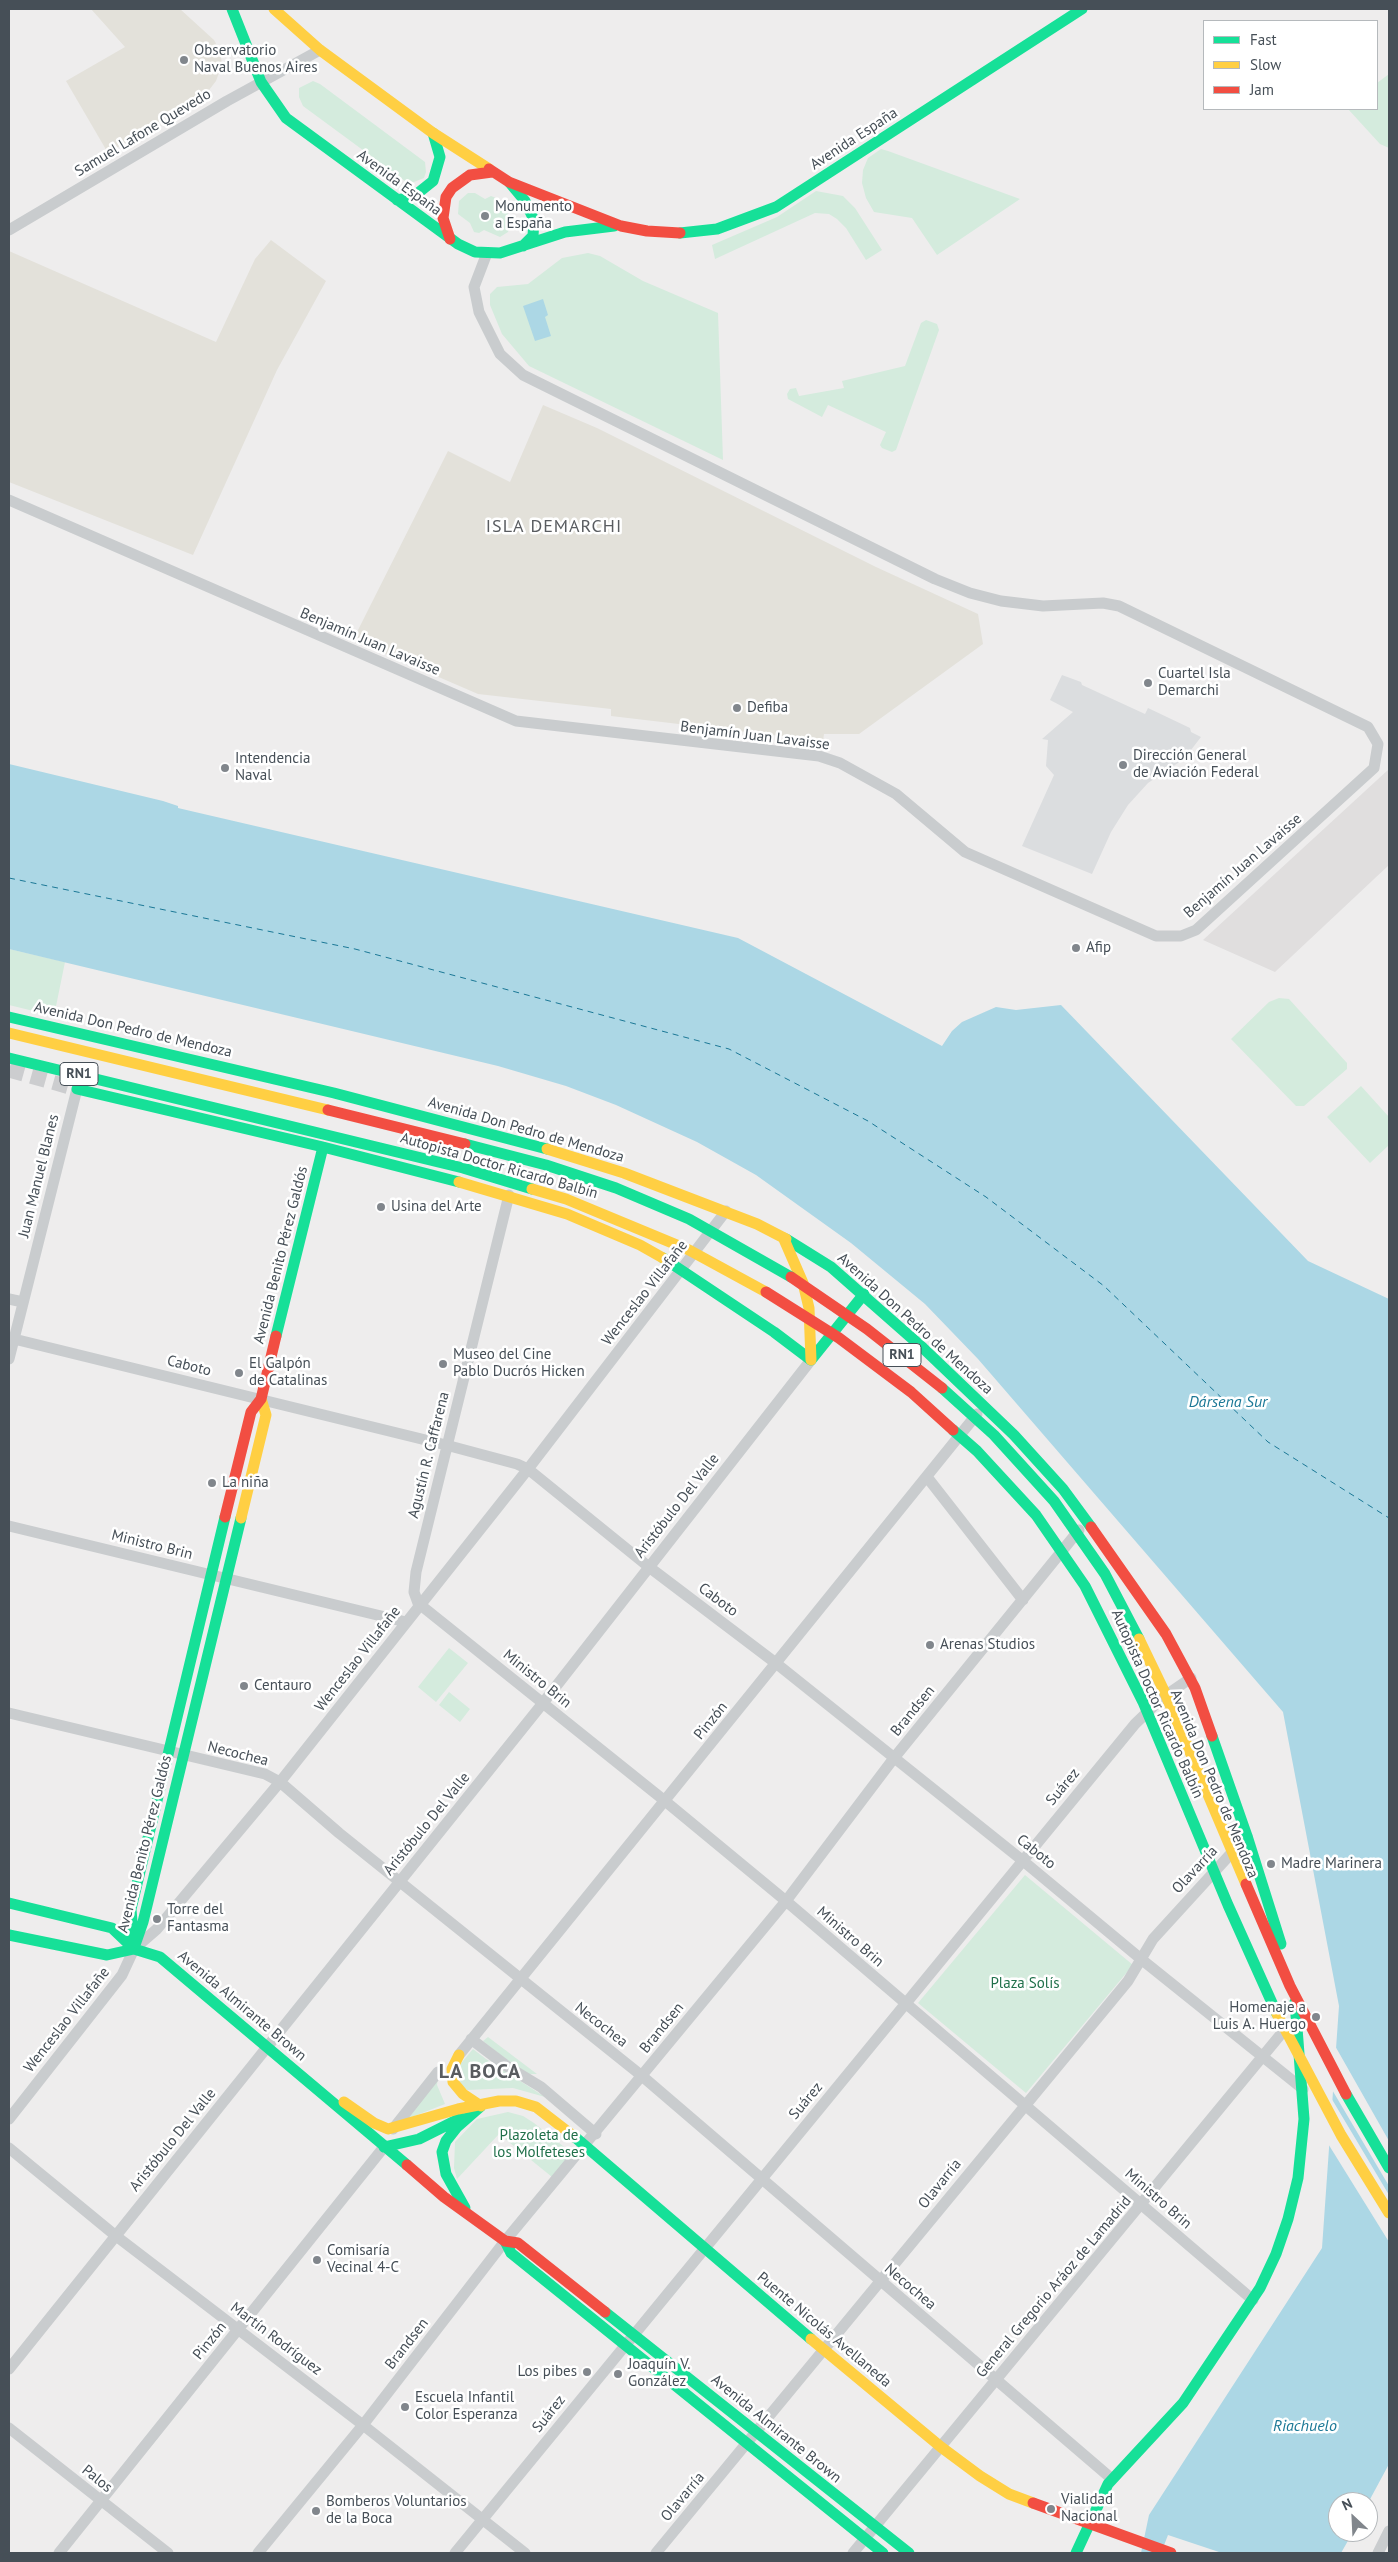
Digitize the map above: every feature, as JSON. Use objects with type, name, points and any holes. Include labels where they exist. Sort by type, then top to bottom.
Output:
[{"type":"main road","name":"Avenida España","points":[[232,9],[239,22],[261,82],[286,118],[450,239],[466,248],[487,254],[523,247],[574,230],[621,226]]},
{"type":"main road","name":"Avenida España","points":[[274,9],[320,50],[433,133],[509,182],[621,226],[647,231],[700,232],[733,225],[776,207],[1082,9]]},
{"type":"main road","points":[[397,200],[421,193],[437,174],[440,157],[433,133]]},
{"type":"main road","points":[[450,239],[442,218],[446,197],[452,188],[470,175],[492,172]]},
{"type":"main road","points":[[509,182],[525,201],[534,220],[533,236],[523,247]]},
{"type":"main road","name":"Avenida Don Pedro de Mendoza","points":[[9,1016],[334,1093],[521,1140],[624,1173],[726,1211],[782,1236],[831,1267],[864,1294],[984,1404],[1063,1490],[1146,1603],[1191,1678],[1248,1836],[1281,1943],[1297,2016],[1303,2089],[1302,2140],[1294,2197],[1276,2254],[1253,2300],[1177,2411],[1112,2479],[1098,2503],[1076,2553]]},
{"type":"main road","name":"Autopista Doctor Ricardo Balbín","points":[[9,1033],[405,1128],[546,1165],[616,1188],[689,1219],[773,1265],[867,1329],[931,1378],[994,1435],[1025,1467],[1054,1501],[1105,1574],[1165,1693],[1290,1986],[1354,2110],[1389,2168]]},
{"type":"main road","name":"Autopista Doctor Ricardo Balbín","points":[[9,1058],[463,1168],[599,1211],[719,1266],[802,1313],[876,1364],[946,1421],[977,1451],[1036,1515],[1062,1550],[1106,1624],[1143,1702],[1228,1905],[1275,2011],[1341,2135],[1389,2213]]},
{"type":"main road","points":[[18,1072],[150,1091]]},
{"type":"main road","points":[[77,1089],[324,1147],[509,1195],[601,1228],[640,1245],[682,1270],[774,1332],[811,1360]]},
{"type":"main road","name":"Avenida Benito Pérez Galdós","points":[[134,1949],[131,1909],[251,1412],[261,1399],[324,1147]]},
{"type":"main road","points":[[782,1236],[797,1267],[809,1308],[811,1360]]},
{"type":"main road","name":"Aristóbulo Del Valle","points":[[811,1360],[864,1294]]},
{"type":"main road","name":"Avenida Benito Pérez Galdós","points":[[134,1949],[144,1922],[182,1756],[228,1579],[266,1415],[261,1399]]},
{"type":"main road","name":"Avenida Don Pedro de Mendoza","points":[[1037,1463],[1056,1493],[1162,1698],[1297,2016]]},
{"type":"main road","name":"Avenida Almirante Brown","points":[[9,1903],[112,1928],[134,1949],[160,1957],[327,2096],[444,2197],[468,2212],[506,2241],[518,2244],[908,2553]]},
{"type":"main road","name":"Avenida Almirante Brown","points":[[9,1935],[107,1955],[134,1949]]},
{"type":"main road","points":[[459,2055],[452,2069],[453,2082],[463,2094],[482,2106],[457,2127],[446,2141],[442,2152],[446,2174],[468,2212]]},
{"type":"main road","name":"Avenida Almirante Brown","points":[[327,2096],[343,2102],[384,2128],[393,2129]]},
{"type":"main road","name":"Puente Nicolás Avellaneda","points":[[393,2129],[458,2109],[509,2100],[528,2104],[576,2138],[824,2350],[941,2447],[980,2476],[1010,2494],[1171,2553]]},
{"type":"main road","name":"Puente Nicolás Avellaneda","points":[[384,2147],[437,2131],[482,2106]]},
{"type":"main road","name":"Avenida Almirante Brown","points":[[506,2241],[511,2253],[883,2553]]},
{"type":"street","name":"Samuel Lafone Quevedo","points":[[9,230],[261,82],[320,50]]},
{"type":"street","name":"Benjamín Juan Lavaisse","points":[[9,500],[516,721],[819,756],[840,762],[896,794],[965,852],[1156,936],[1181,936],[1196,930],[1374,768],[1378,744],[1368,728],[1119,606],[1103,603],[1043,606],[1020,604],[970,592],[935,579],[523,375],[500,354],[479,312],[474,287],[487,254]]},
{"type":"street","name":"Juan Manuel Blanes","points":[[9,1359],[77,1089]]},
{"type":"street","name":"Agustín R. Caffarena","points":[[420,1605],[414,1592],[416,1572],[509,1195]]},
{"type":"street","name":"Wenceslao Villafañe","points":[[9,2119],[122,1975],[134,1949],[157,1930],[280,1782],[528,1468],[726,1211]]},
{"type":"street","points":[[9,1299],[23,1302]]},
{"type":"street","name":"Caboto","points":[[14,1339],[446,1445],[528,1468],[649,1567],[777,1664],[1022,1860],[1140,1959],[1303,2089]]},
{"type":"street","name":"Aristóbulo Del Valle","points":[[9,2369],[543,1704],[811,1360]]},
{"type":"street","name":"Pinzón","points":[[459,2055],[777,1664],[984,1404]]},
{"type":"street","points":[[927,1477],[1023,1600]]},
{"type":"street","name":"Brandsen","points":[[258,2553],[363,2425],[506,2241],[786,1901],[894,1758],[1087,1521]]},
{"type":"street","name":"Ministro Brin","points":[[9,1526],[406,1622]]},
{"type":"street","name":"Ministro Brin","points":[[420,1605],[665,1801],[786,1901],[905,2005],[1025,2104],[1253,2300]]},
{"type":"street","name":"Suárez","points":[[455,2553],[1135,1724],[1162,1698],[1191,1678]]},
{"type":"street","name":"Necochea","points":[[9,1713],[168,1753],[265,1774],[280,1782],[520,1980],[642,2076],[760,2180],[1112,2479]]},
{"type":"street","name":"Olavarría","points":[[656,2553],[1128,1981],[1153,1939],[1248,1836]]},
{"type":"street","name":"General Gregorio Aráoz de Lamadrid","points":[[853,2553],[1297,2016]]},
{"type":"street","points":[[471,2039],[508,2067],[541,2087],[596,2134]]},
{"type":"street","points":[[393,2129],[438,2072]]},
{"type":"street","name":"Pinzón","points":[[59,2553],[384,2147]]},
{"type":"street","name":"Martín Rodríguez","points":[[9,2148],[116,2236],[363,2425],[525,2553]]},
{"type":"street","name":"Palos","points":[[9,2428],[168,2553]]},
{"type":"street","points":[[1378,2553],[1389,2531]]},
{"type":"shaded area","points":[[91,9],[180,9],[214,40],[220,51],[222,64],[216,81],[206,94],[108,153],[66,81],[125,47]]},
{"type":"shaded area","points":[[271,240],[326,281],[277,370],[193,555],[9,482],[9,251],[216,342],[255,259]]},
{"type":"shaded area","name":"Defiba","points":[[543,405],[597,428],[876,567],[978,614],[983,644],[859,734],[824,734],[823,741],[611,716],[611,709],[478,694],[353,640],[448,451],[510,482]]},
{"type":"shaded area","points":[[1062,675],[1081,682],[1082,685],[1145,714],[1148,708],[1190,728],[1191,732],[1201,737],[1184,759],[1148,783],[1128,805],[1111,832],[1092,874],[1022,846],[1054,775],[1046,766],[1048,740],[1042,739],[1073,712],[1050,700]]},
{"type":"shaded area","points":[[1389,769],[1389,865],[1275,972],[1203,940]]},
{"type":"green space","points":[[1389,74],[1389,148],[1380,144],[1349,110],[1378,110],[1378,82]]},
{"type":"green space","points":[[313,81],[320,84],[425,162],[426,172],[424,178],[409,184],[303,106],[299,97],[299,88]]},
{"type":"green space","points":[[881,149],[1020,199],[937,255],[912,218],[874,212],[866,198],[862,183],[863,170],[868,158]]},
{"type":"green space","points":[[816,191],[843,196],[855,208],[882,250],[866,260],[846,228],[837,219],[829,214],[815,213],[715,259],[712,245],[777,217]]},
{"type":"green space","points":[[468,193],[475,193],[485,199],[491,196],[496,198],[500,209],[507,212],[511,223],[508,232],[500,237],[484,230],[479,233],[474,232],[470,223],[458,214],[459,201]]},
{"type":"green space","points":[[588,253],[600,256],[643,281],[718,313],[723,460],[529,366],[502,334],[490,305],[490,294],[497,287],[528,284],[562,258]]},
{"type":"green space","points":[[926,320],[937,324],[939,330],[896,450],[892,452],[882,448],[880,445],[886,432],[828,405],[822,417],[788,399],[787,394],[790,389],[796,388],[799,396],[844,388],[842,381],[905,366],[921,323]]},
{"type":"green space","points":[[9,949],[65,962],[54,1016],[9,1005]]},
{"type":"green space","points":[[1279,998],[1289,999],[1347,1063],[1347,1069],[1304,1106],[1296,1106],[1231,1039],[1269,1002]]},
{"type":"green space","points":[[1361,1086],[1389,1117],[1389,1145],[1370,1163],[1327,1117]]},
{"type":"green space","points":[[449,1648],[468,1663],[436,1702],[418,1687]]},
{"type":"green space","points":[[449,1692],[470,1709],[460,1722],[439,1705]]},
{"type":"green space","name":"Plaza Solís","points":[[1025,1875],[1133,1965],[1026,2093],[918,2003]]},
{"type":"green space","points":[[488,2037],[537,2074],[529,2074],[503,2057],[483,2041]]},
{"type":"green space","name":"Plazoleta de los Molfeteses","points":[[473,2049],[545,2097],[513,2088],[467,2090],[461,2085],[457,2068]]},
{"type":"green space","points":[[438,2077],[437,2085],[445,2104],[407,2119]]},
{"type":"green space","name":"Plazoleta de los Molfeteses","points":[[508,2112],[523,2116],[534,2123],[573,2154],[552,2177],[499,2134],[457,2179],[454,2168],[455,2142],[477,2119]]},
{"type":"water","points":[[543,299],[548,315],[545,317],[551,336],[535,341],[523,306]]},
{"type":"water","name":"Dársena Sur","points":[[9,764],[163,801],[178,806],[178,808],[738,938],[942,1046],[952,1031],[962,1022],[996,1007],[1016,1010],[1061,1005],[1308,1261],[1389,1299],[1389,2464],[1374,2492],[1328,2492],[1328,2542],[1347,2542],[1341,2553],[1141,2553],[1149,2515],[1322,2248],[1339,2006],[1283,1712],[978,1359],[925,1304],[851,1243],[756,1175],[697,1142],[616,1105],[566,1086],[498,1066],[9,949]]},
{"type":"pier","points":[[1334,2044],[1389,2141],[1389,2186],[1331,2088]]},
{"type":"pier","points":[[1330,2096],[1389,2195],[1389,2242],[1327,2142]]},
{"type":"pier","points":[[1168,2535],[1222,2553],[1161,2553]]},
{"type":"ferry route","points":[[9,878],[355,949],[729,1049],[868,1121],[986,1197],[1104,1286],[1268,1442],[1389,1518]]},
{"type":"tunnel","points":[[9,1070],[77,1089]]},
{"type":"traffic: fast","points":[[232,9],[261,82],[286,118],[458,244],[475,252],[500,253],[565,232],[614,226]]},
{"type":"traffic: fast","points":[[680,233],[717,229],[776,207],[1082,9]]},
{"type":"traffic: fast","points":[[397,200],[413,197],[433,181],[440,157],[433,133]]},
{"type":"traffic: fast","points":[[510,183],[525,201],[534,220],[533,236],[523,246]]},
{"type":"traffic: fast","points":[[9,1017],[334,1093],[547,1149]]},
{"type":"traffic: fast","points":[[9,1058],[463,1168],[532,1189]]},
{"type":"traffic: fast","points":[[77,1089],[323,1147],[459,1182]]},
{"type":"traffic: fast","points":[[465,1144],[546,1165],[616,1188],[689,1219],[791,1277]]},
{"type":"traffic: fast","points":[[276,1336],[323,1147]]},
{"type":"traffic: fast","points":[[786,1239],[831,1267],[923,1348],[1014,1435],[1063,1489],[1091,1527]]},
{"type":"traffic: fast","points":[[663,1258],[774,1332],[811,1360]]},
{"type":"traffic: fast","points":[[811,1360],[864,1294]]},
{"type":"traffic: fast","points":[[942,1388],[994,1435],[1054,1501],[1105,1574],[1139,1639]]},
{"type":"traffic: fast","points":[[953,1430],[977,1451],[1036,1515],[1085,1586],[1143,1702],[1228,1905],[1277,2014]]},
{"type":"traffic: fast","points":[[134,1949],[131,1909],[225,1517]]},
{"type":"traffic: fast","points":[[135,1945],[143,1922],[241,1518]]},
{"type":"traffic: fast","points":[[1212,1736],[1247,1836],[1281,1944]]},
{"type":"traffic: fast","points":[[9,1903],[112,1928],[134,1949],[160,1957],[407,2165]]},
{"type":"traffic: fast","points":[[9,1935],[107,1955],[134,1949]]},
{"type":"traffic: fast","points":[[1076,2553],[1108,2484],[1183,2403],[1260,2288],[1276,2254],[1288,2219],[1298,2178],[1304,2119],[1295,2002]]},
{"type":"traffic: fast","points":[[1346,2094],[1389,2168]]},
{"type":"traffic: fast","points":[[465,2208],[446,2174],[442,2152],[446,2141],[457,2127],[481,2106]]},
{"type":"traffic: fast","points":[[384,2147],[419,2139],[461,2118]]},
{"type":"traffic: fast","points":[[576,2138],[811,2339]]},
{"type":"traffic: fast","points":[[505,2241],[511,2253],[883,2553]]},
{"type":"traffic: fast","points":[[605,2312],[909,2553]]},
{"type":"traffic: slow","points":[[274,9],[320,50],[433,133],[489,169]]},
{"type":"traffic: slow","points":[[9,1033],[328,1110]]},
{"type":"traffic: slow","points":[[547,1149],[624,1173],[757,1224],[786,1239]]},
{"type":"traffic: slow","points":[[459,1182],[567,1214],[640,1245],[663,1258]]},
{"type":"traffic: slow","points":[[532,1189],[566,1199],[689,1250],[766,1292]]},
{"type":"traffic: slow","points":[[783,1237],[803,1283],[809,1308],[811,1360]]},
{"type":"traffic: slow","points":[[241,1518],[266,1415],[261,1399]]},
{"type":"traffic: slow","points":[[1139,1639],[1165,1693],[1246,1884]]},
{"type":"traffic: slow","points":[[1277,2014],[1341,2135],[1389,2213]]},
{"type":"traffic: slow","points":[[459,2055],[452,2069],[453,2082],[463,2094],[481,2106]]},
{"type":"traffic: slow","points":[[344,2102],[374,2123],[388,2129],[458,2109],[499,2101],[516,2101],[536,2107],[576,2138]]},
{"type":"traffic: slow","points":[[811,2339],[941,2447],[980,2476],[1009,2494],[1033,2503]]},
{"type":"traffic: jam","points":[[489,169],[509,182],[621,226],[647,231],[680,233]]},
{"type":"traffic: jam","points":[[450,239],[443,218],[446,197],[452,188],[470,175],[492,172]]},
{"type":"traffic: jam","points":[[328,1110],[465,1144]]},
{"type":"traffic: jam","points":[[791,1277],[867,1329],[942,1388]]},
{"type":"traffic: jam","points":[[766,1292],[839,1338],[911,1392],[953,1430]]},
{"type":"traffic: jam","points":[[225,1517],[251,1412],[261,1399],[276,1336]]},
{"type":"traffic: jam","points":[[1091,1527],[1166,1634],[1195,1688],[1212,1736]]},
{"type":"traffic: jam","points":[[1246,1884],[1290,1986],[1346,2094]]},
{"type":"traffic: jam","points":[[407,2165],[444,2197],[505,2241],[518,2243],[605,2312]]},
{"type":"traffic: jam","points":[[1033,2503],[1171,2553]]},
{"type":"place","name":"Observatorio Naval Buenos Aires","points":[[184,60]]},
{"type":"place","name":"Monumento a España","points":[[485,216]]},
{"type":"place","name":"Cuartel Isla Demarchi","points":[[1148,683]]},
{"type":"place","name":"Defiba","points":[[737,708]]},
{"type":"place","name":"Dirección General de Aviación Federal","points":[[1123,765]]},
{"type":"place","name":"Intendencia Naval","points":[[225,768]]},
{"type":"place","name":"Afip","points":[[1076,948]]},
{"type":"place","name":"Usina del Arte","points":[[381,1207]]},
{"type":"place","name":"Museo del Cine Pablo Ducrós Hicken","points":[[443,1364]]},
{"type":"place","name":"El Galpón de Catalinas","points":[[239,1373]]},
{"type":"place","name":"La niña","points":[[212,1483]]},
{"type":"place","name":"Arenas Studios","points":[[930,1645]]},
{"type":"place","name":"Centauro","points":[[244,1686]]},
{"type":"place","name":"Madre Marinera","points":[[1271,1864]]},
{"type":"place","name":"Torre del Fantasma","points":[[157,1919]]},
{"type":"place","name":"Homenaje a Luis A. Huergo","points":[[1316,2017]]},
{"type":"place","name":"Comisaría Vecinal 4-C","points":[[317,2260]]},
{"type":"place","name":"Los pibes","points":[[587,2372]]},
{"type":"place","name":"Joaquín V. González","points":[[618,2374]]},
{"type":"place","name":"Escuela Infantil Color Esperanza","points":[[405,2407]]},
{"type":"place","name":"Vialidad Nacional","points":[[1051,2509]]},
{"type":"place","name":"Bomberos Voluntarios de la Boca","points":[[316,2511]]},
{"type":"district","name":"ISLA DEMARCHI","points":[[554,527]]},
{"type":"district","name":"LA BOCA","points":[[480,2072]]},
{"type":"water label","name":"Riachuelo","points":[[1305,2426]]}]
